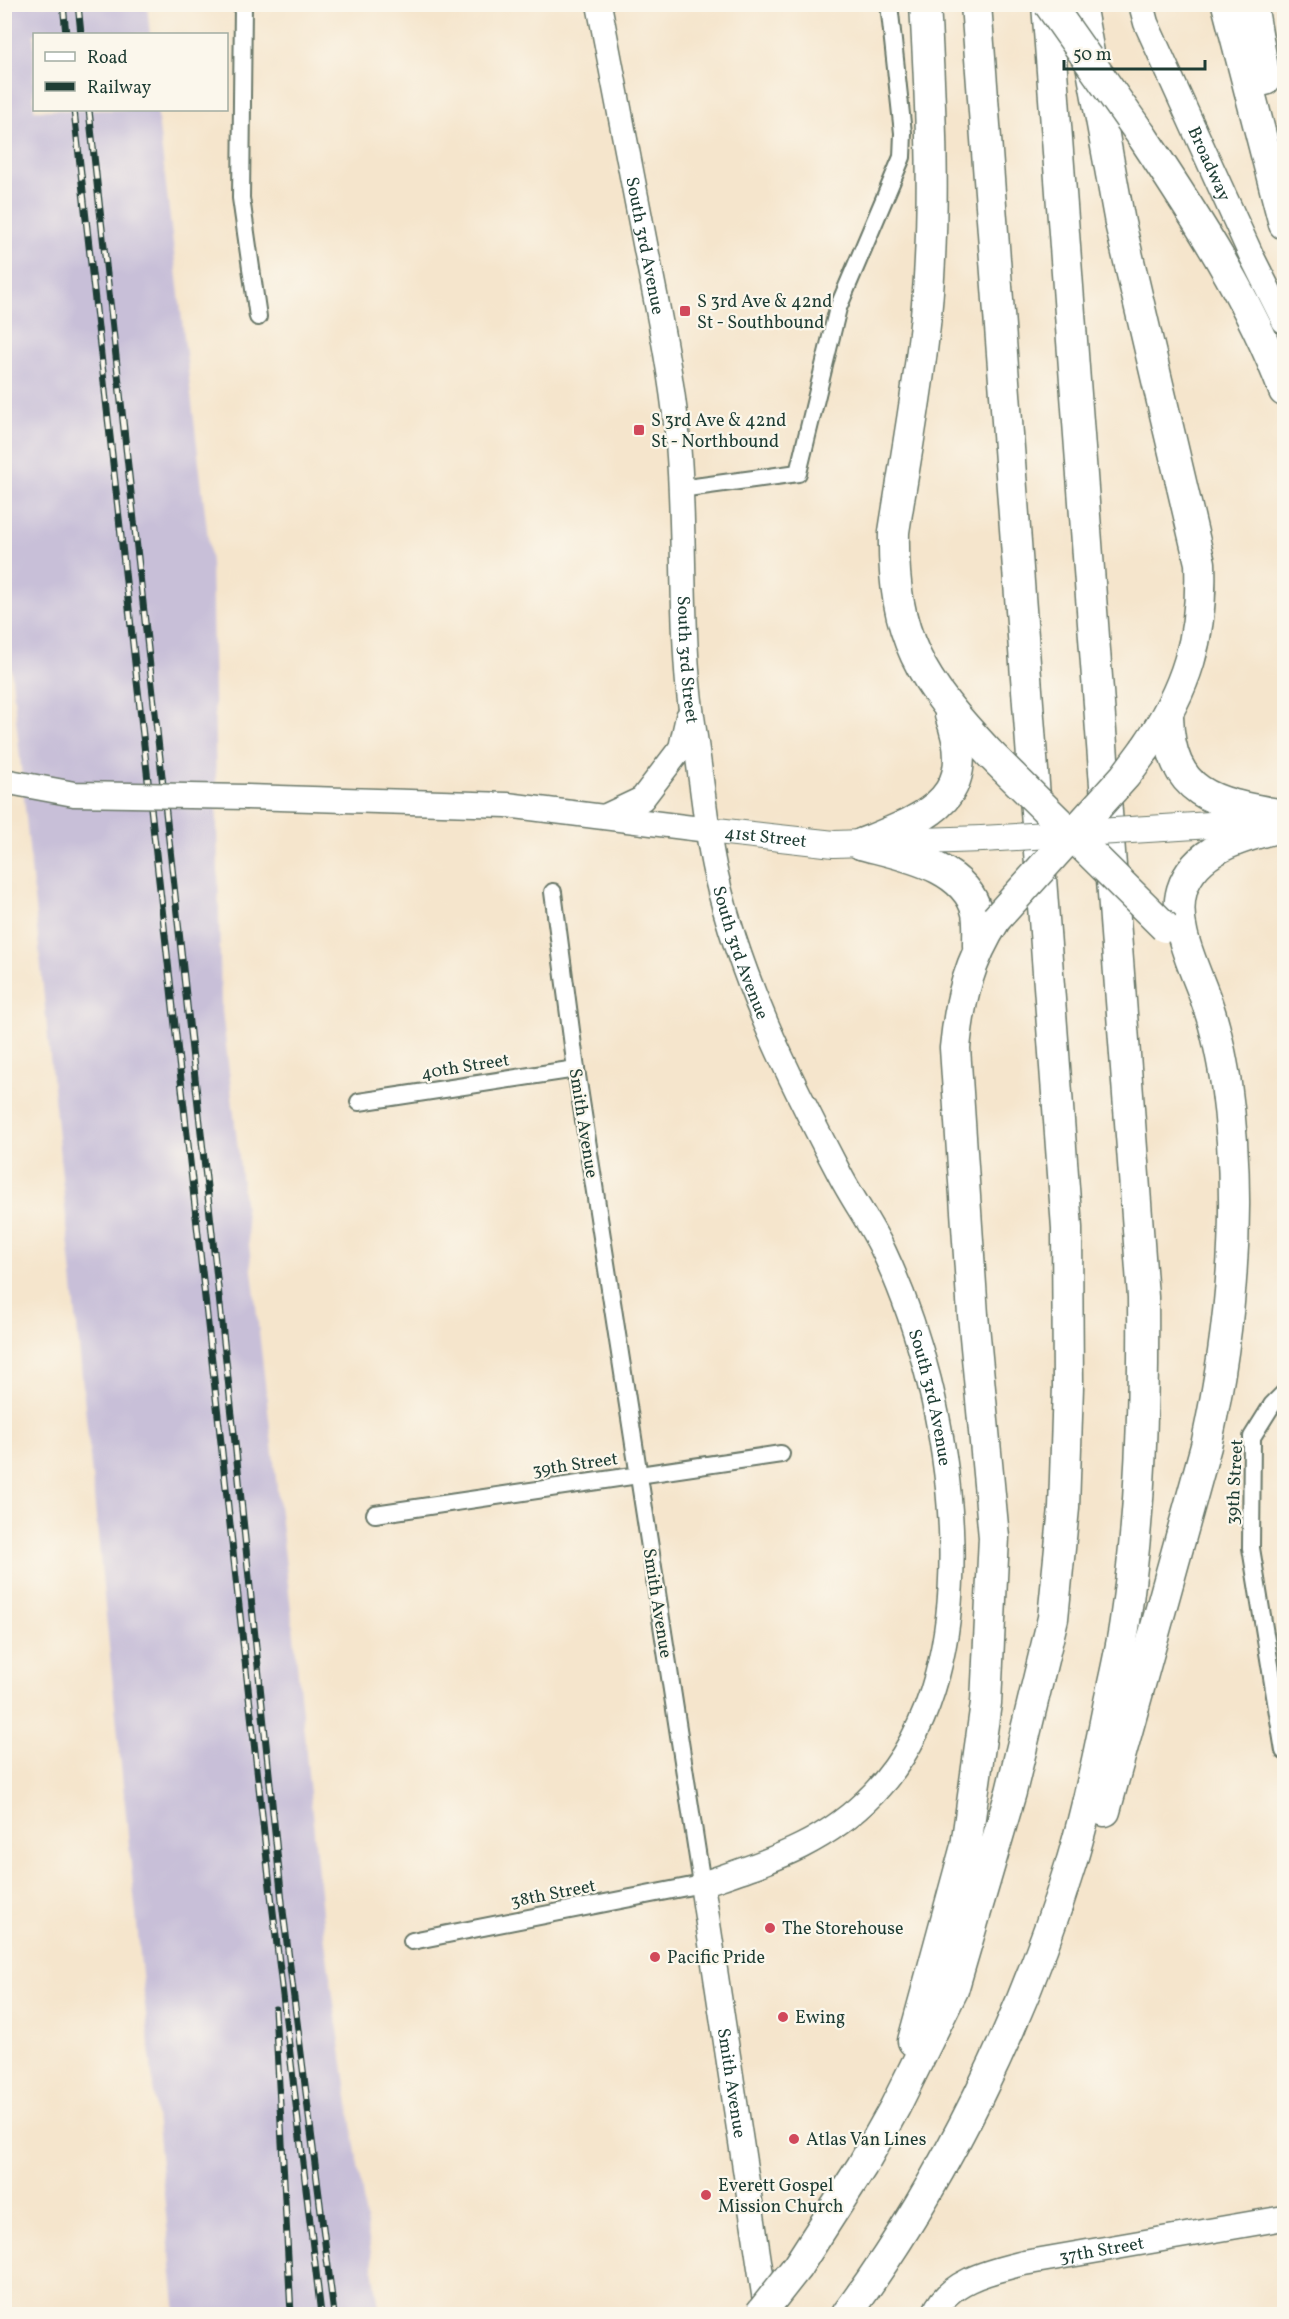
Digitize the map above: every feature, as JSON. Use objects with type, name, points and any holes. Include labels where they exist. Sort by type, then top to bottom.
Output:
[{"type":"highway","points":[[925,4],[932,128],[932,227],[926,316],[894,532],[893,566],[897,597],[911,645],[923,672],[948,710],[1165,927],[1189,955]]},
{"type":"highway","points":[[760,2314],[798,2267],[862,2166],[895,2107],[953,1990],[1011,1792],[1053,1618],[1064,1508],[1069,1309],[1067,1228],[976,4]]},
{"type":"highway","points":[[1048,4],[1142,136],[1185,201],[1245,301],[1284,391]]},
{"type":"highway","points":[[849,2312],[878,2271],[980,2093],[1024,1997],[1072,1859],[1100,1748],[1125,1622],[1144,1405],[1143,1297],[1048,4]]},
{"type":"highway","points":[[895,2107],[966,1846],[986,1703],[994,1537],[973,1315],[955,1069],[960,1007],[978,946],[996,919],[1125,776],[1168,716],[1194,652],[1201,604],[1200,563],[1120,223],[1080,4]]},
{"type":"highway","points":[[1227,4],[1284,224]]},
{"type":"highway","points":[[1252,4],[1284,196]]},
{"type":"highway","points":[[861,844],[924,818],[938,807],[950,792],[960,766],[960,747],[948,710]]},
{"type":"highway","points":[[1168,716],[1169,741],[1173,758],[1188,782],[1206,795],[1229,804],[1284,815]]},
{"type":"highway","points":[[1024,1997],[1053,1951],[1080,1901],[1206,1446],[1218,1390],[1234,1247],[1234,1182],[1222,1058],[1207,1001],[1189,955],[1180,906],[1182,890],[1192,870],[1216,848],[1284,826]]},
{"type":"highway","points":[[861,844],[906,857],[956,880],[970,897],[976,913],[978,946]]},
{"type":"main road","name":"41st Street","points":[[708,830],[791,841],[861,844],[1284,821]]},
{"type":"street","points":[[243,4],[241,198],[258,317]]},
{"type":"street","name":"South 3rd Avenue","points":[[599,4],[668,360],[677,434],[680,489]]},
{"type":"street","points":[[680,489],[798,473],[838,308],[902,157],[903,133],[889,4]]},
{"type":"street","name":"Broadway","points":[[1141,4],[1160,55],[1284,321]]},
{"type":"street","name":"South 3rd Street","points":[[680,489],[687,673],[708,830]]},
{"type":"street","points":[[606,816],[642,799],[657,780],[681,748],[691,703]]},
{"type":"street","name":"41st Street","points":[[4,781],[74,794],[449,801],[573,812],[708,830]]},
{"type":"street","name":"South 3rd Avenue","points":[[702,1884],[791,1854],[834,1827],[874,1793],[907,1752],[926,1710],[942,1659],[950,1592],[950,1504],[932,1384],[911,1318],[884,1251],[842,1179],[783,1066],[747,980],[716,876],[708,830]]},
{"type":"street","name":"Smith Avenue","points":[[553,892],[576,1069],[767,2314]]},
{"type":"street","name":"40th Street","points":[[359,1102],[576,1069]]},
{"type":"street","name":"39th Street","points":[[1284,1393],[1272,1405],[1252,1437],[1251,1548],[1284,1751]]},
{"type":"street","name":"39th Street","points":[[375,1514],[781,1454]]},
{"type":"street","name":"38th Street","points":[[412,1941],[702,1884]]},
{"type":"street","name":"37th Street","points":[[934,2314],[952,2291],[970,2280],[1015,2265],[1284,2218]]},
{"type":"shaded area","points":[[4,5],[147,5],[150,33],[33,33],[33,111],[157,111],[211,563],[221,1002],[295,1644],[325,1942],[380,2314],[176,2314],[11,668],[4,567]]},
{"type":"railway","points":[[63,4],[66,33]]},
{"type":"railway","points":[[78,4],[81,33]]},
{"type":"railway","points":[[74,111],[269,1878],[321,2314]]},
{"type":"railway","points":[[89,111],[238,1470],[283,1911],[334,2314]]},
{"type":"railway","points":[[275,2009],[291,2314]]},
{"type":"place","name":"S 3rd Ave & 42nd St - Southbound","points":[[685,311]]},
{"type":"place","name":"S 3rd Ave & 42nd St - Northbound","points":[[639,430]]},
{"type":"place","name":"The Storehouse","points":[[770,1928]]},
{"type":"place","name":"Pacific Pride","points":[[655,1957]]},
{"type":"place","name":"Ewing","points":[[783,2017]]},
{"type":"place","name":"Atlas Van Lines","points":[[794,2139]]},
{"type":"place","name":"Everett Gospel Mission Church","points":[[706,2195]]}]
